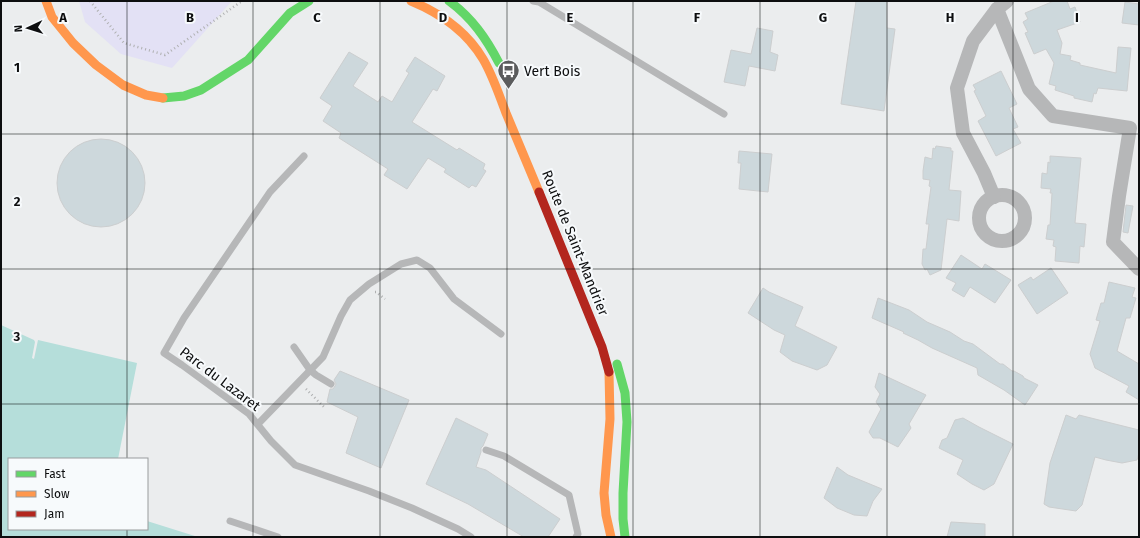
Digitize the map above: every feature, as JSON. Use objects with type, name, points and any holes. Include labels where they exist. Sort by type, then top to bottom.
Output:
[{"type":"main road","points":[[46,1],[52,17],[73,43],[96,65],[122,85],[146,95],[164,98],[184,96],[201,90],[248,60],[290,13],[309,1]]},
{"type":"main road","name":"Route de Saint-Mandrier","points":[[413,1],[438,14],[455,26],[470,40],[483,58],[494,81],[602,347],[609,371],[610,419],[604,493],[606,515],[611,537]]},
{"type":"main road","points":[[449,1],[466,13],[480,30],[490,46],[502,71]]},
{"type":"main road","points":[[224,74],[238,56]]},
{"type":"main road","name":"Route de Saint-Mandrier","points":[[529,146],[609,343],[619,370],[625,393],[627,422],[623,518],[625,537]]},
{"type":"street","points":[[1002,5],[1029,89],[1053,116],[1130,128],[1113,242],[1139,269]]},
{"type":"street","points":[[994,197],[984,173],[963,133],[957,88],[973,41],[1002,5]]},
{"type":"lane","points":[[538,1],[724,114]]},
{"type":"lane","name":"Parc du Lazaret","points":[[304,156],[266,198],[184,318],[164,353],[249,414],[294,466],[369,491],[412,508],[471,537]]},
{"type":"lane","points":[[258,424],[323,357],[341,316],[350,300],[369,284],[401,264],[417,260],[430,268],[454,299],[501,334]]},
{"type":"lane","points":[[294,347],[310,370],[331,384]]},
{"type":"lane","points":[[486,450],[504,456],[569,495],[578,534],[576,537]]},
{"type":"lane","points":[[230,521],[278,537]]},
{"type":"path","points":[[90,1],[124,43],[165,54],[242,1]]},
{"type":"shaded area","points":[[79,1],[232,1],[172,68],[121,54],[85,22]]},
{"type":"shaded area","points":[[1,325],[34,340],[35,342],[32,358],[34,359],[38,340],[137,363],[118,458],[8,458],[8,530],[148,530],[148,521],[198,537],[1,537]]},
{"type":"building","points":[[856,1],[887,1],[887,28],[895,29],[884,111],[841,104]]},
{"type":"building","points":[[1054,1],[1067,1],[1070,9],[1075,7],[1080,22],[1057,30],[1062,43],[1060,54],[1071,56],[1070,60],[1080,63],[1080,65],[1116,73],[1118,47],[1131,48],[1127,91],[1098,88],[1096,94],[1094,93],[1092,102],[1074,98],[1074,96],[1055,90],[1056,86],[1049,84],[1054,63],[1046,49],[1034,54],[1025,33],[1028,32],[1023,22],[1028,19],[1025,13]]},
{"type":"building","points":[[1125,2],[1139,4],[1139,25],[1122,23]]},
{"type":"building","points":[[757,28],[773,31],[770,52],[778,55],[775,71],[749,66],[745,86],[724,82],[731,50],[751,54]]},
{"type":"building","points":[[349,52],[368,63],[353,86],[378,102],[382,96],[392,102],[409,73],[406,71],[415,57],[445,76],[437,91],[433,89],[412,122],[457,150],[459,148],[485,164],[483,169],[486,171],[476,187],[472,185],[469,188],[444,172],[446,169],[428,158],[407,189],[384,175],[388,169],[339,138],[341,133],[323,121],[332,106],[320,98]]},
{"type":"building","points":[[1001,71],[1017,104],[1009,108],[1018,127],[1013,129],[1021,143],[996,156],[978,121],[986,116],[974,91],[976,90],[973,85]]},
{"type":"building","points":[[101,139],[118,142],[126,146],[138,158],[142,166],[145,183],[142,200],[138,208],[126,220],[118,224],[101,227],[84,224],[76,220],[64,208],[60,200],[57,183],[60,166],[64,158],[76,146],[84,142]]},
{"type":"building","points":[[936,146],[951,148],[951,151],[953,151],[949,190],[961,191],[959,221],[947,219],[941,270],[930,275],[922,264],[923,249],[926,249],[929,224],[926,224],[931,187],[929,186],[930,180],[923,179],[923,171],[925,157],[932,159],[933,148],[935,149]]},
{"type":"building","points":[[739,151],[772,154],[768,192],[739,189],[741,163],[738,163]]},
{"type":"building","points":[[1050,156],[1081,158],[1075,223],[1086,224],[1084,247],[1080,246],[1079,263],[1055,261],[1056,247],[1053,246],[1054,240],[1046,239],[1048,225],[1050,225],[1052,193],[1050,193],[1051,189],[1041,188],[1042,173],[1047,174]]},
{"type":"building","points":[[1126,205],[1133,206],[1128,233],[1123,232]]},
{"type":"building","points":[[961,255],[982,269],[985,264],[1011,280],[995,303],[970,287],[964,297],[952,290],[956,283],[946,278]]},
{"type":"building","points":[[1051,268],[1068,293],[1037,314],[1018,285],[1031,277],[1033,280]]},
{"type":"building","points":[[1109,282],[1135,288],[1132,297],[1136,298],[1130,318],[1126,318],[1117,351],[1139,364],[1139,400],[1126,392],[1129,386],[1095,368],[1090,354],[1100,321],[1096,320],[1101,303],[1104,303]]},
{"type":"building","points":[[763,288],[803,307],[795,326],[837,347],[827,365],[817,370],[792,361],[780,352],[785,335],[774,330],[748,313]]},
{"type":"building","points":[[878,298],[909,310],[927,322],[973,344],[1000,364],[1003,364],[1012,371],[1038,385],[1025,405],[1004,390],[978,375],[977,368],[932,348],[903,333],[904,332],[872,318]]},
{"type":"building","points":[[340,371],[409,400],[381,468],[346,453],[358,417],[327,402],[330,389],[333,389],[335,386],[336,384],[334,380]]},
{"type":"building","points":[[879,373],[926,395],[909,424],[911,428],[898,447],[880,438],[873,438],[869,432],[881,409],[876,402],[880,394],[875,387]]},
{"type":"building","points":[[1066,415],[1076,419],[1079,415],[1139,430],[1139,453],[1137,460],[1122,463],[1095,457],[1082,505],[1076,511],[1049,507],[1044,504],[1050,463]]},
{"type":"building","points":[[456,418],[488,434],[481,448],[476,467],[486,470],[560,519],[548,537],[524,537],[468,504],[426,484]]},
{"type":"building","points":[[963,418],[1013,444],[994,484],[984,490],[957,474],[963,460],[939,448],[942,440],[947,438],[955,420]]},
{"type":"building","points":[[837,467],[848,475],[882,489],[873,501],[867,516],[854,515],[837,508],[824,498]]},
{"type":"building","points":[[951,522],[985,524],[985,537],[947,537]]},
{"type":"traffic: fast","points":[[163,98],[184,96],[201,90],[248,60],[290,13],[309,1]]},
{"type":"traffic: fast","points":[[449,1],[472,21],[489,45],[499,63]]},
{"type":"traffic: fast","points":[[617,364],[625,393],[627,422],[623,493],[625,537]]},
{"type":"traffic: slow","points":[[46,1],[52,17],[73,43],[96,65],[123,85],[146,95],[163,98]]},
{"type":"traffic: slow","points":[[411,1],[432,11],[452,24],[477,49],[487,65],[539,192]]},
{"type":"traffic: slow","points":[[609,372],[610,419],[604,493],[606,515],[611,537]]},
{"type":"traffic: jam","points":[[539,192],[602,347],[609,372]]},
{"type":"place","name":"Vert Bois","points":[[509,90]]}]
